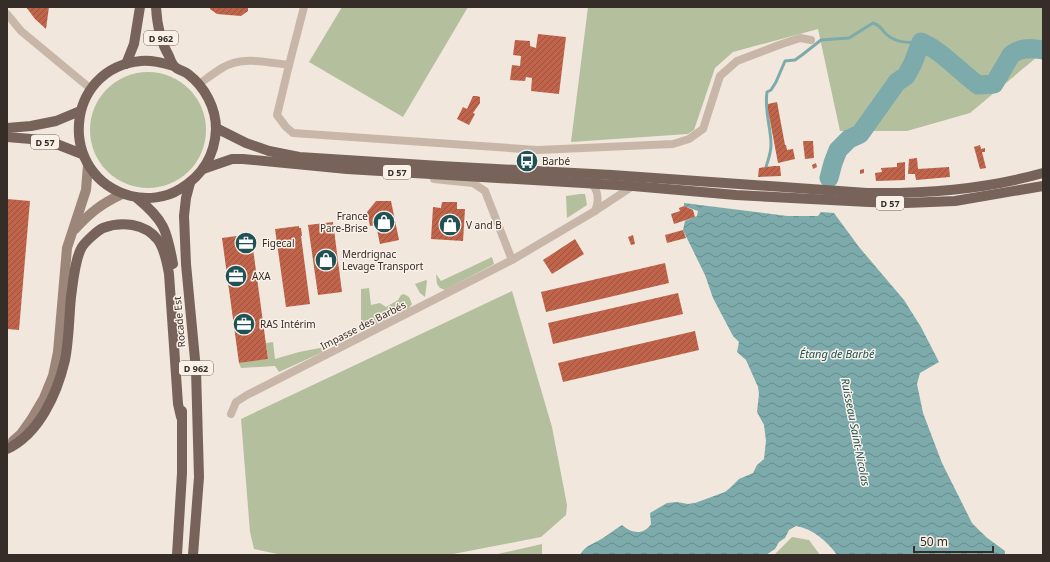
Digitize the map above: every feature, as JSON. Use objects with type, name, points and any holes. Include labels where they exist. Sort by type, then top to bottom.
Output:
[{"type":"main road","name":"D 962","points":[[126,64],[134,44],[140,7]]},
{"type":"main road","name":"D 962","points":[[156,7],[157,21],[162,44],[174,66]]},
{"type":"main road","points":[[147,61],[174,66],[199,84],[208,97],[214,112],[216,128],[215,142],[212,150],[203,169],[190,183],[174,193],[156,198],[137,198],[122,194],[108,187],[88,166],[82,154],[78,132],[80,111],[91,89],[106,74],[126,64],[147,61]]},
{"type":"main road","name":"D 57","points":[[7,128],[31,126],[56,121],[80,111]]},
{"type":"main road","name":"D 57","points":[[216,128],[246,143],[269,151],[299,157],[579,173],[867,193],[896,193],[958,189],[1013,181],[1043,173]]},
{"type":"main road","name":"D 57","points":[[7,137],[31,139],[59,144],[82,154]]},
{"type":"main road","name":"D 57","points":[[203,169],[227,160],[243,159],[298,165],[633,186],[736,195],[906,203],[955,201],[1043,186]]},
{"type":"main road","points":[[7,446],[21,434],[31,420],[44,398],[53,376],[58,352],[67,248],[86,190],[88,166]]},
{"type":"main road","name":"Rocade Est","points":[[190,183],[186,198],[184,216],[186,264],[196,370],[199,462],[193,555]]},
{"type":"main road","points":[[72,232],[89,214],[104,202],[122,194]]},
{"type":"main road","name":"Rocade Est","points":[[137,198],[152,210],[163,225],[169,238],[173,266],[183,403],[181,417],[182,473],[177,555]]},
{"type":"main road","points":[[7,449],[15,445],[32,430],[56,389],[65,360],[74,271],[82,247],[101,229],[112,225],[129,224],[145,229],[157,240],[165,254],[169,274],[178,404],[181,417]]},
{"type":"street","points":[[304,7],[278,115],[293,134],[546,150],[673,144],[689,139],[703,129],[720,76],[737,61],[800,38],[811,40]]},
{"type":"street","points":[[7,14],[21,32],[91,89]]},
{"type":"street","points":[[199,84],[223,68],[234,63],[249,60],[289,65]]},
{"type":"street","points":[[372,170],[473,182],[485,191],[512,260]]},
{"type":"street","points":[[579,173],[587,178],[592,184],[598,196],[595,211]]},
{"type":"street","name":"Impasse des Barbés","points":[[231,414],[236,402],[247,394],[512,260],[595,211],[633,186]]},
{"type":"green space","points":[[342,7],[468,7],[403,117],[309,62]]},
{"type":"green space","points":[[588,7],[1043,7],[1043,52],[970,113],[907,131],[840,131],[818,29],[733,52],[715,68],[694,130],[688,134],[571,142]]},
{"type":"green space","points":[[148,72],[170,76],[180,81],[189,89],[197,98],[202,108],[206,130],[202,152],[197,162],[189,171],[180,179],[170,184],[148,188],[126,184],[116,179],[107,171],[99,162],[94,152],[90,130],[94,108],[99,98],[107,89],[116,81],[126,76]]},
{"type":"green space","points":[[585,194],[587,205],[567,218],[566,196]]},
{"type":"green space","points":[[492,257],[494,264],[445,290],[440,288],[437,284],[436,274],[441,281]]},
{"type":"green space","points":[[426,280],[425,297],[420,293],[415,284]]},
{"type":"green space","points":[[369,288],[371,305],[380,303],[386,307],[398,300],[401,295],[404,294],[409,297],[412,304],[409,308],[371,327],[365,326],[361,322],[361,289]]},
{"type":"green space","points":[[512,291],[552,427],[567,505],[566,515],[541,537],[448,555],[282,555],[254,549],[250,532],[241,419]]},
{"type":"green space","points":[[273,342],[275,359],[299,352],[325,347],[326,349],[325,351],[279,372],[275,366],[241,368],[239,363],[268,359],[266,343]]},
{"type":"green space","points":[[792,537],[809,540],[820,555],[774,555]]},
{"type":"green space","points":[[542,544],[542,555],[493,555]]},
{"type":"water","name":"Étang de Barbé","points":[[684,203],[787,216],[818,216],[821,212],[834,213],[859,247],[904,300],[921,327],[939,362],[920,373],[917,384],[923,413],[942,463],[972,523],[986,537],[1005,551],[1005,555],[837,555],[819,536],[796,526],[789,530],[785,538],[779,542],[775,549],[766,555],[580,555],[587,547],[622,525],[634,532],[641,532],[645,530],[651,524],[650,513],[667,503],[695,503],[725,492],[739,479],[753,473],[757,465],[764,459],[766,441],[764,425],[757,412],[759,394],[758,387],[746,360],[737,352],[739,342],[733,336],[713,298],[705,275],[683,230],[685,221],[697,216],[698,211],[684,206]]},
{"type":"building","points":[[26,7],[49,7],[46,29],[35,19]]},
{"type":"building","points":[[210,7],[248,7],[248,11],[241,16],[217,14],[210,9]]},
{"type":"building","points":[[538,34],[566,37],[559,94],[531,91],[532,78],[526,77],[525,81],[510,80],[512,65],[520,66],[521,56],[513,55],[515,40],[530,41],[530,46],[536,48]]},
{"type":"building","points":[[473,96],[480,97],[480,103],[473,113],[475,114],[469,125],[457,119],[463,107],[467,109]]},
{"type":"building","points":[[777,102],[785,145],[787,150],[793,149],[795,159],[778,163],[768,110],[768,104]]},
{"type":"building","points":[[803,141],[813,141],[814,158],[805,159]]},
{"type":"building","points":[[980,145],[981,149],[985,148],[985,152],[982,152],[986,168],[980,169],[974,147]]},
{"type":"building","points":[[917,158],[918,169],[949,167],[950,177],[916,180],[915,174],[908,174],[909,159]]},
{"type":"building","points":[[905,162],[905,180],[876,181],[875,173],[882,172],[881,168],[897,167],[897,163]]},
{"type":"building","points":[[816,163],[817,167],[813,169],[812,165]]},
{"type":"building","points":[[780,166],[781,176],[758,177],[759,168]]},
{"type":"building","points":[[864,169],[864,173],[860,174],[860,170]]},
{"type":"building","points":[[7,199],[30,201],[19,330],[7,329]]},
{"type":"building","points":[[376,201],[391,201],[399,240],[380,244],[376,225],[370,226],[367,212]]},
{"type":"building","points":[[442,202],[457,202],[457,209],[465,209],[463,241],[431,239],[433,207],[441,208]]},
{"type":"building","points":[[684,206],[693,210],[695,217],[674,224],[671,214],[680,211],[679,208]]},
{"type":"building","points":[[333,222],[342,292],[318,295],[308,225]]},
{"type":"building","points":[[299,226],[299,228],[301,228],[310,304],[286,307],[275,229]]},
{"type":"building","points":[[683,230],[686,238],[667,243],[665,235]]},
{"type":"building","points":[[251,234],[268,359],[239,363],[222,238]]},
{"type":"building","points":[[633,235],[635,244],[631,245],[628,237]]},
{"type":"building","points":[[575,239],[584,254],[552,274],[543,260]]},
{"type":"building","points":[[665,263],[669,283],[546,312],[541,292]]},
{"type":"building","points":[[678,293],[683,314],[553,344],[548,323]]},
{"type":"building","points":[[695,331],[699,350],[563,382],[558,363]]},
{"type":"waterway","points":[[766,167],[771,145],[766,105],[767,92],[771,90],[776,82],[785,61],[795,60],[821,40],[849,38],[873,23],[897,41],[921,42]]},
{"type":"waterway","name":"Ruisseau Saint-Nicolas","points":[[829,178],[838,150],[849,139],[860,134],[897,82],[906,76],[921,42],[943,56],[978,85],[994,84],[1011,55],[1015,52],[1026,49],[1043,50]]},
{"type":"place","name":"Barbé","points":[[527,161]]},
{"type":"place","name":"France Pare-Brise","points":[[384,222]]},
{"type":"place","name":"V and B","points":[[450,225]]},
{"type":"place","name":"Figecal","points":[[246,243]]},
{"type":"place","name":"Merdrignac Levage Transport","points":[[326,260]]},
{"type":"place","name":"AXA","points":[[236,276]]},
{"type":"place","name":"RAS Intérim","points":[[244,324]]}]
